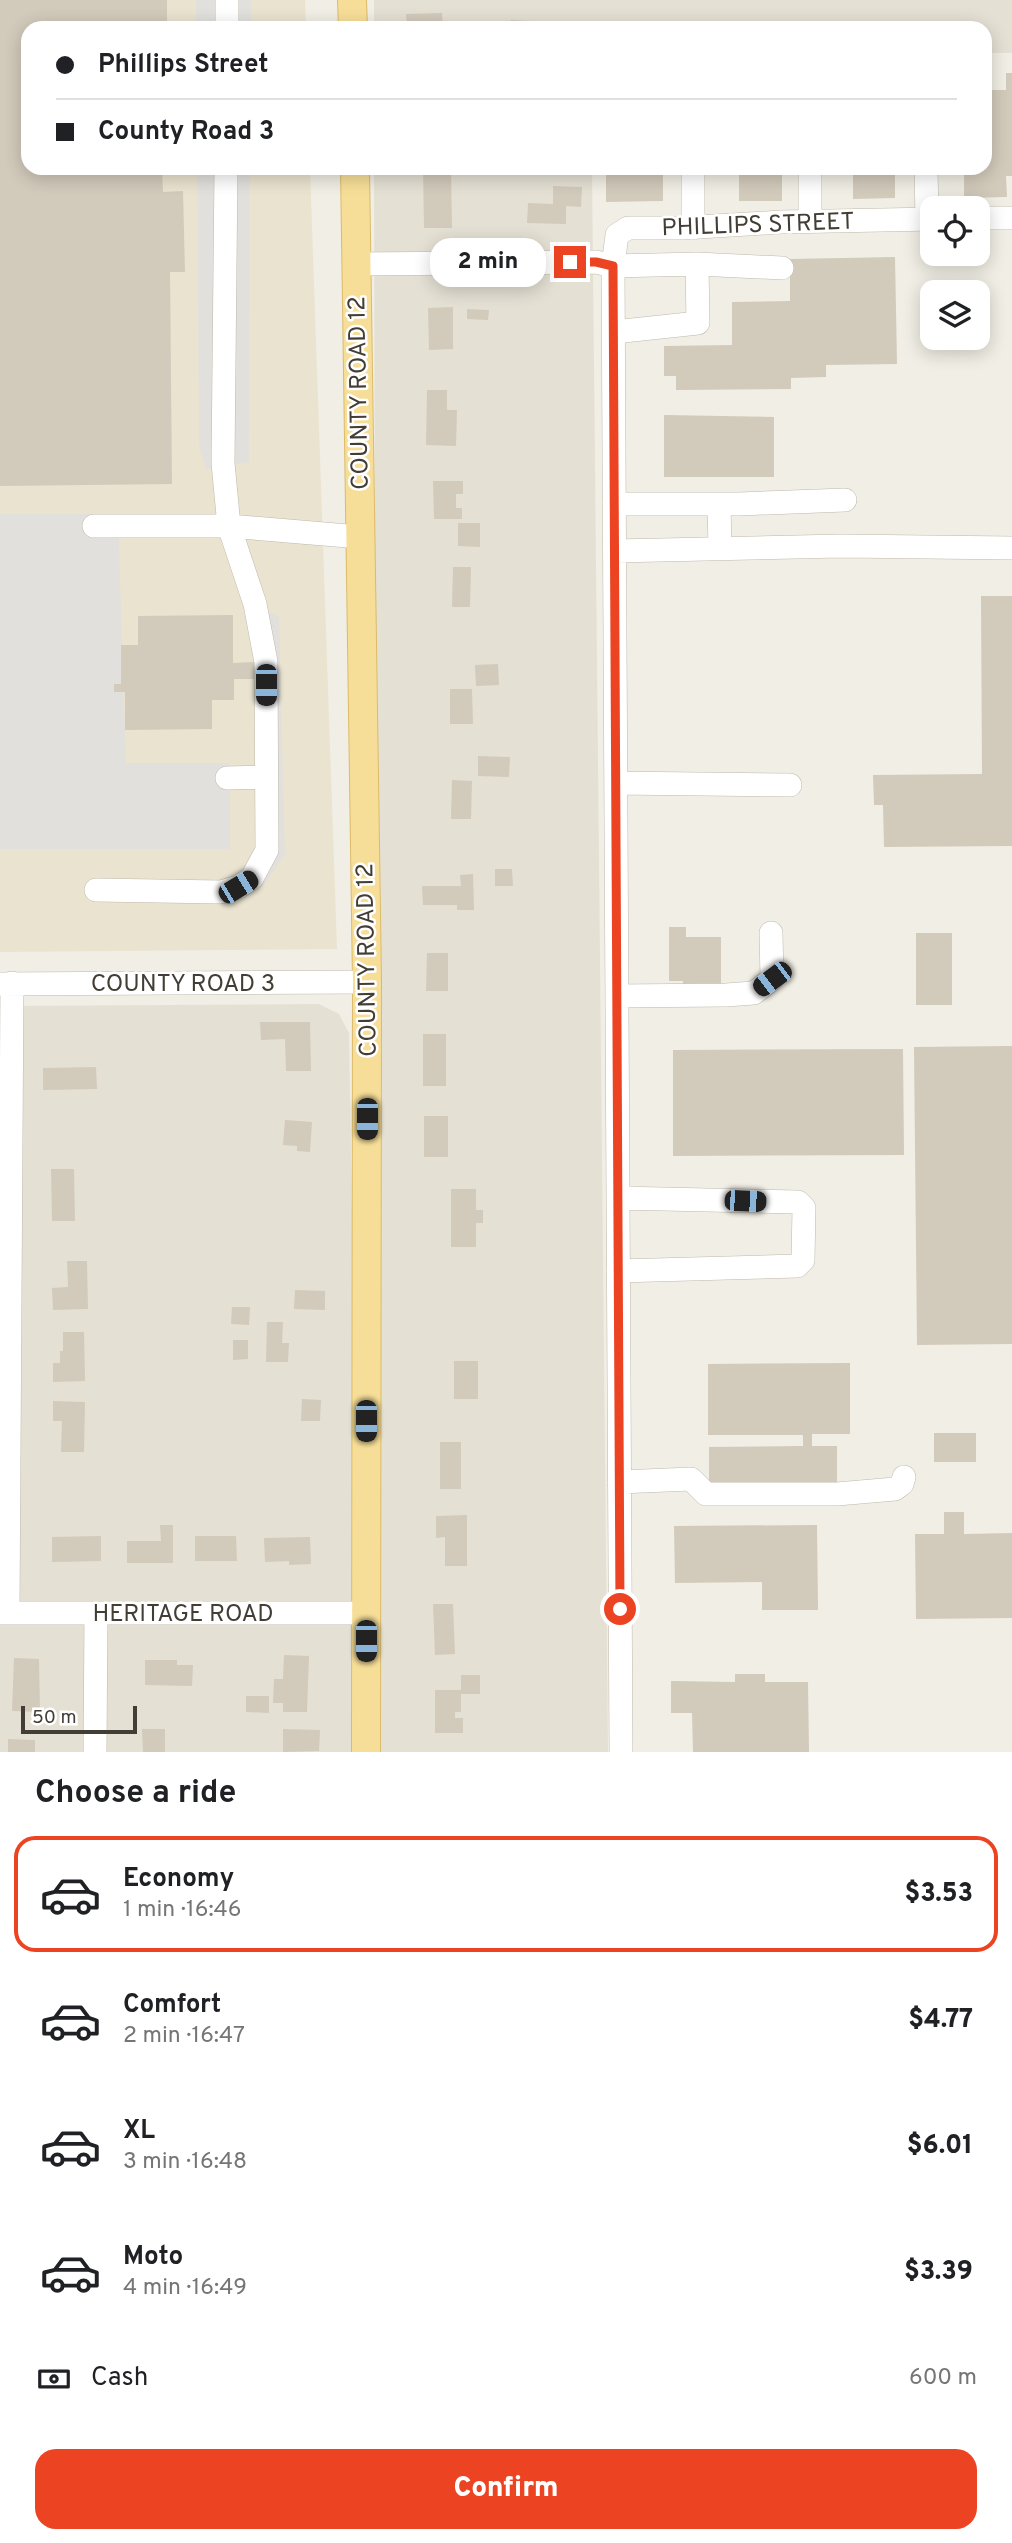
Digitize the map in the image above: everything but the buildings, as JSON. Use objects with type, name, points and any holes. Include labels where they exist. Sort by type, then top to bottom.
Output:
[{"type":"main road","points":[[352,0],[353,21]]},
{"type":"main road","name":"COUNTY ROAD 12","points":[[355,175],[367,982],[366,1752]]},
{"type":"street","points":[[227,0],[227,21]]},
{"type":"street","points":[[96,890],[220,891],[238,887],[252,878],[267,850],[266,662],[255,604],[229,526],[223,463],[226,175]]},
{"type":"street","points":[[693,175],[693,228]]},
{"type":"street","points":[[810,175],[810,221]]},
{"type":"street","points":[[927,175],[928,196]]},
{"type":"street","points":[[990,218],[1012,218]]},
{"type":"street","name":"PHILLIPS STREET","points":[[621,1752],[614,332],[605,264],[617,235],[628,228],[920,219]]},
{"type":"street","points":[[356,264],[697,264],[782,268]]},
{"type":"street","points":[[614,332],[698,323],[697,264]]},
{"type":"street","points":[[614,504],[845,500]]},
{"type":"street","points":[[719,504],[720,548]]},
{"type":"street","points":[[94,526],[229,526],[360,537]]},
{"type":"street","points":[[615,551],[841,546],[1012,548]]},
{"type":"street","points":[[227,778],[267,777]]},
{"type":"street","points":[[616,783],[790,785]]},
{"type":"street","points":[[617,996],[754,993],[772,979],[771,933]]},
{"type":"street","name":"COUNTY ROAD 3","points":[[6,984],[367,982]]},
{"type":"street","points":[[4,1613],[6,984]]},
{"type":"street","points":[[618,1198],[798,1202],[804,1208],[803,1260],[797,1266],[618,1271]]},
{"type":"street","points":[[619,1482],[691,1479],[706,1494],[836,1494],[895,1489],[902,1484],[904,1477]]},
{"type":"street","name":"HERITAGE ROAD","points":[[4,1613],[366,1613]]},
{"type":"street","points":[[94,1752],[96,1614]]},
{"type":"shaded area","points":[[0,0],[305,0],[306,21],[21,21],[21,175],[310,175],[337,949],[0,952]]},
{"type":"shaded area","points":[[196,0],[251,0],[251,21],[196,21]]},
{"type":"shaded area","points":[[374,0],[1012,0],[1012,53],[992,53],[992,21],[374,21]]},
{"type":"shaded area","points":[[197,175],[250,175],[249,462],[206,469],[199,445]]},
{"type":"shaded area","points":[[374,175],[592,175],[608,1752],[378,1752]]},
{"type":"shaded area","points":[[0,514],[118,514],[126,763],[230,763],[230,849],[0,849]]},
{"type":"shaded area","points":[[259,608],[279,617],[285,854],[263,887]]},
{"type":"shaded area","points":[[319,1004],[339,1014],[349,1033],[354,1752],[0,1752],[0,1006]]},
{"type":"route","points":[[570,262],[596,262],[613,266],[620,1609]]}]
